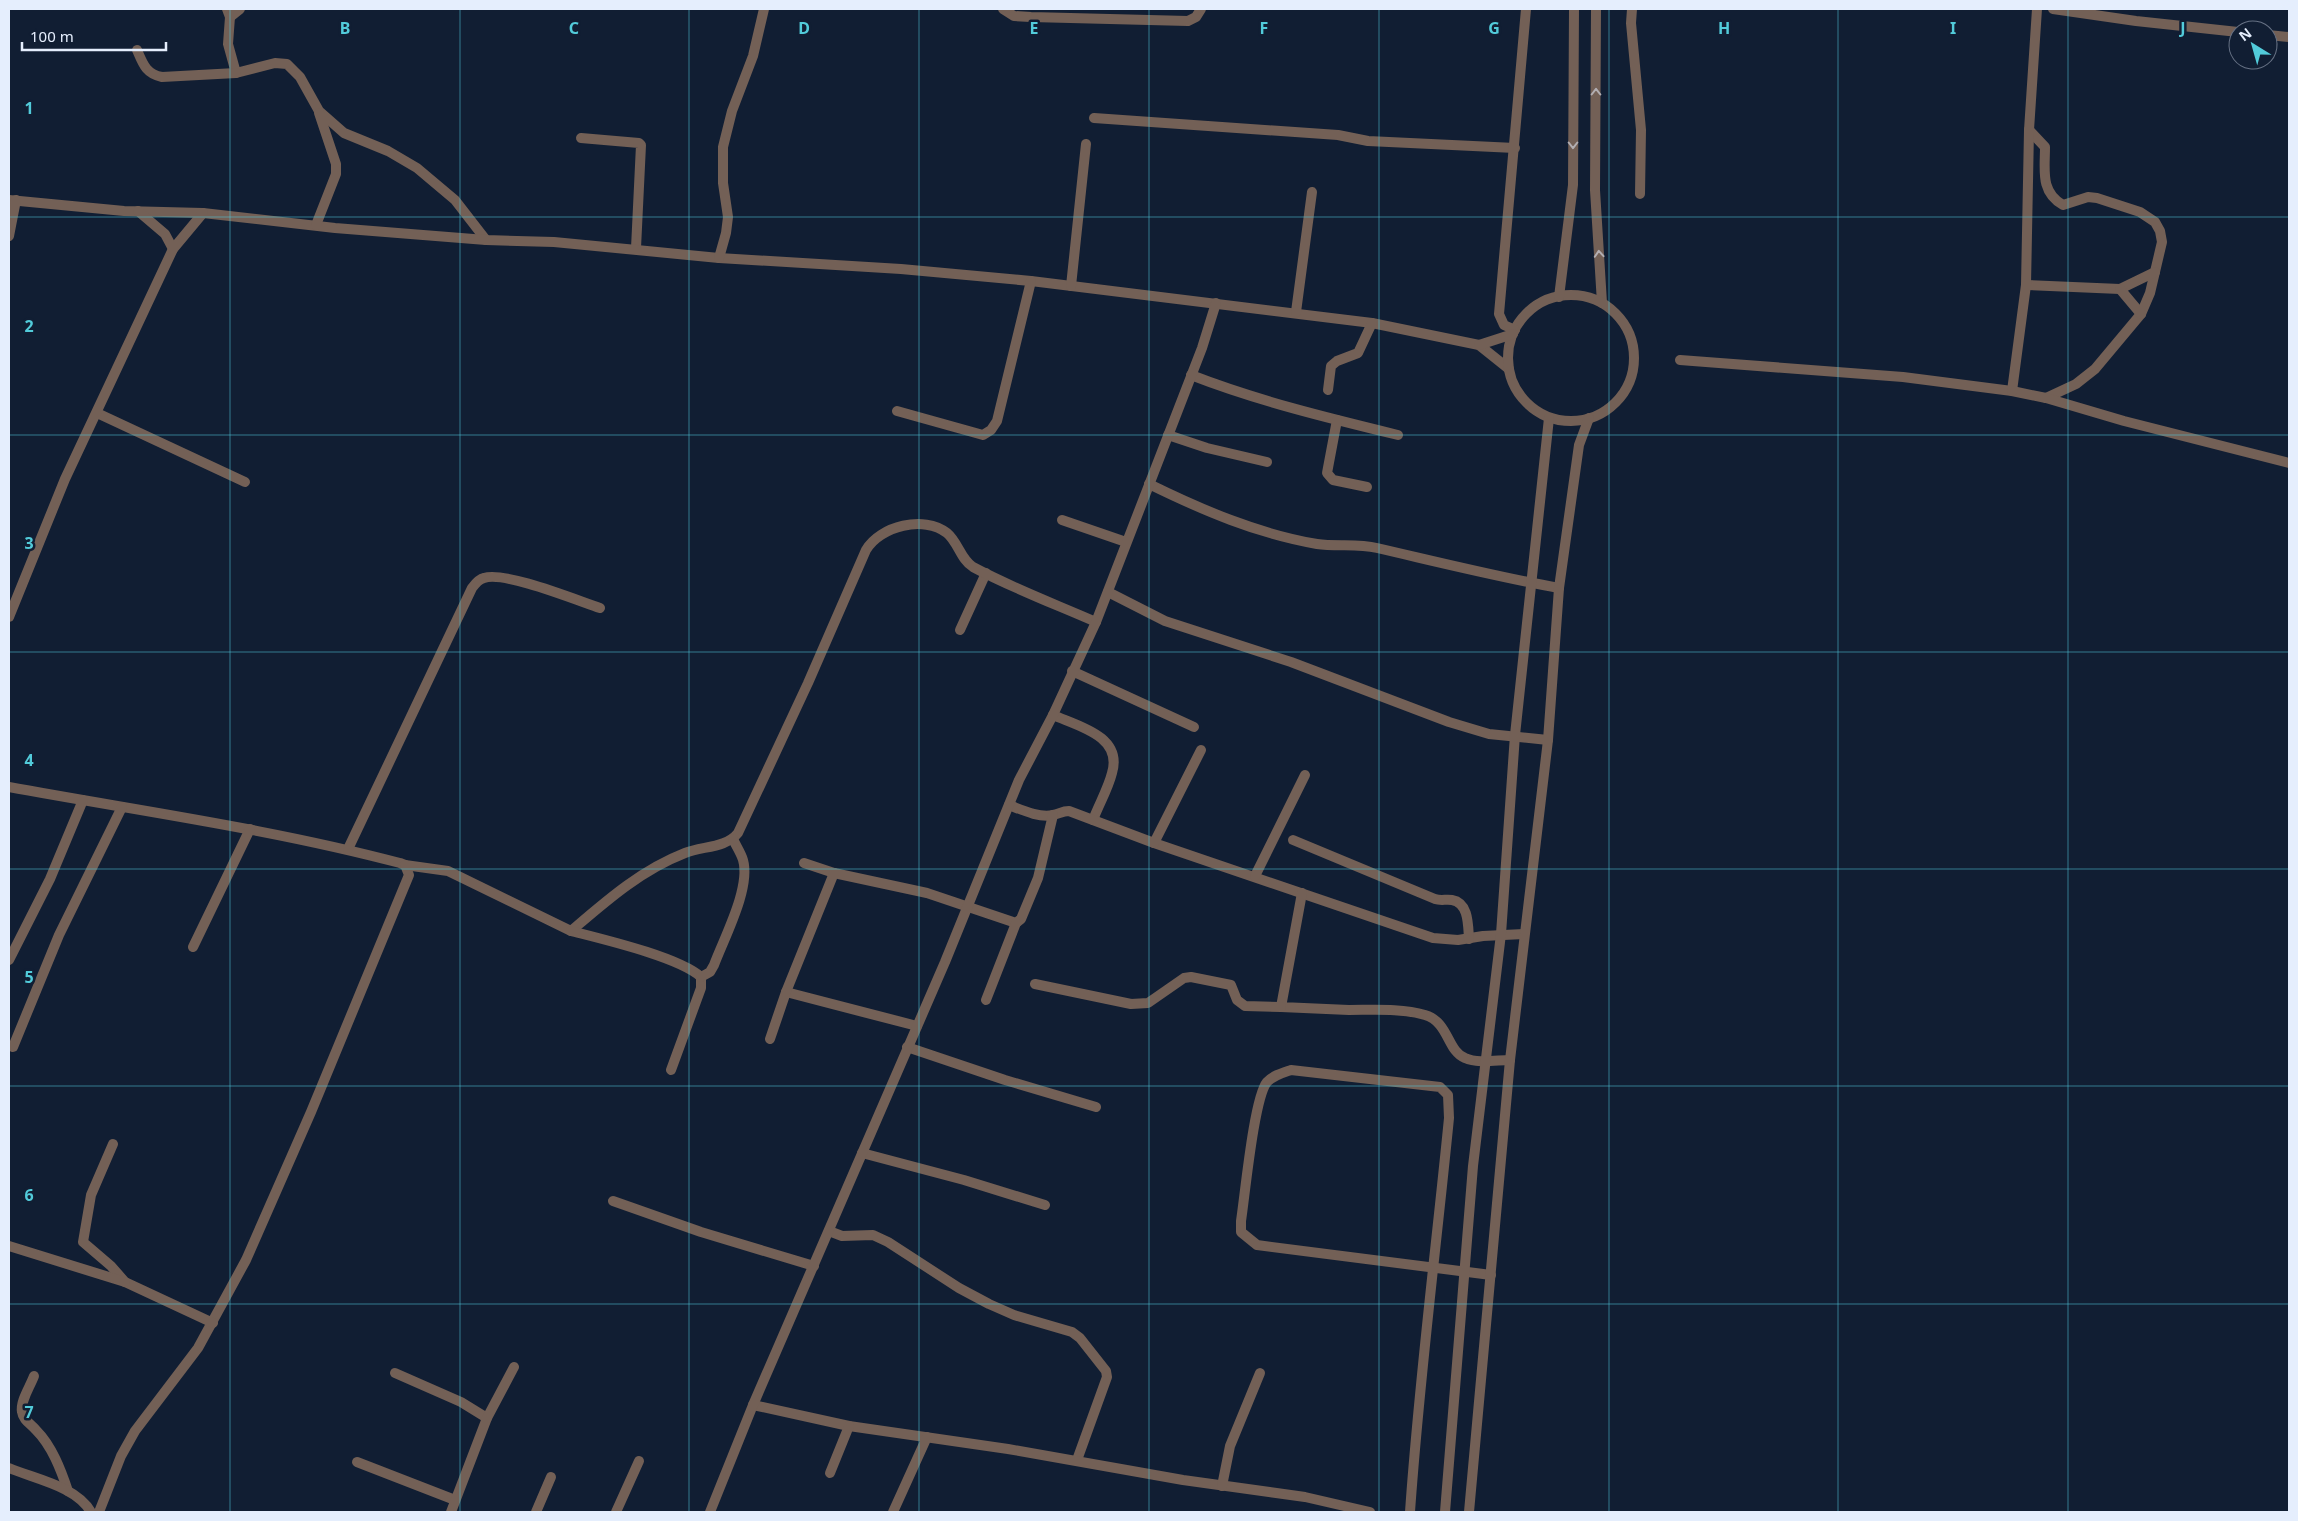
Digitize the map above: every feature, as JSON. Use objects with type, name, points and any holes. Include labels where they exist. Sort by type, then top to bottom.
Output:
[{"type":"street","points":[[236,73],[228,44],[229,13],[240,9]]},
{"type":"street","points":[[719,258],[728,217],[722,165],[725,138],[732,111],[753,56],[764,9]]},
{"type":"street","points":[[1002,9],[1014,16],[1030,13],[1188,21],[1196,17],[1201,9]]},
{"type":"street","points":[[1514,332],[1504,325],[1499,314],[1516,148],[1526,9]]},
{"type":"street","points":[[1559,297],[1573,185],[1574,9]]},
{"type":"street","points":[[1596,9],[1595,190],[1602,303]]},
{"type":"street","points":[[1632,9],[1631,23],[1641,130],[1640,194]]},
{"type":"street","points":[[2012,391],[2026,285],[2029,130],[2037,9]]},
{"type":"street","points":[[2053,9],[2136,21],[2228,31]]},
{"type":"street","points":[[137,50],[144,66],[155,76],[162,77],[236,73],[275,63],[287,64],[300,77],[319,111],[336,164],[336,174],[316,225]]},
{"type":"street","points":[[319,111],[344,133],[388,152],[416,168],[455,200],[486,240]]},
{"type":"street","points":[[1094,118],[1338,135],[1368,141],[1516,148]]},
{"type":"street","points":[[2029,130],[2045,147],[2045,185],[2056,201],[2063,205],[2088,197],[2097,198],[2140,212],[2155,222],[2160,231],[2162,242],[2146,308],[2095,370],[2076,384],[2046,398]]},
{"type":"street","points":[[581,138],[639,143],[641,145],[636,248]]},
{"type":"street","points":[[1070,286],[1086,144]]},
{"type":"street","points":[[1296,312],[1312,192]]},
{"type":"street","points":[[9,236],[12,200],[138,211],[203,213],[486,240],[554,242],[636,248],[719,258],[901,268],[1031,280],[1372,323],[1479,345],[1509,369]]},
{"type":"street","points":[[138,211],[165,234],[173,249]]},
{"type":"street","points":[[9,618],[65,479],[173,249],[203,213]]},
{"type":"street","points":[[2026,285],[2120,288],[2155,272]]},
{"type":"street","points":[[897,411],[983,435],[990,430],[997,421],[1031,280]]},
{"type":"street","points":[[2120,288],[2141,314]]},
{"type":"street","points":[[1574,295],[1602,303],[1622,321],[1631,339],[1634,359],[1631,378],[1622,396],[1607,410],[1589,418],[1573,421],[1549,418],[1522,398],[1514,384],[1509,369],[1509,352],[1514,332],[1523,318],[1533,308],[1545,301],[1574,295]]},
{"type":"street","points":[[710,1512],[753,1405],[969,905],[1019,780],[1053,715],[1096,622],[1210,326],[1216,303]]},
{"type":"street","points":[[1328,390],[1331,366],[1337,361],[1358,353],[1372,323]]},
{"type":"street","points":[[1479,345],[1514,332]]},
{"type":"street","points":[[1680,360],[1903,377],[2012,391],[2046,398],[2124,421],[2289,463]]},
{"type":"street","points":[[1191,375],[1216,385],[1337,420],[1398,435]]},
{"type":"street","points":[[96,413],[245,482]]},
{"type":"street","points":[[1445,1512],[1473,1166],[1501,934],[1515,735],[1549,418]]},
{"type":"street","points":[[1469,1512],[1510,1060],[1548,740],[1559,588],[1579,445],[1589,418]]},
{"type":"street","points":[[1337,420],[1327,473],[1333,480],[1367,487]]},
{"type":"street","points":[[1168,435],[1207,448],[1267,462]]},
{"type":"street","points":[[1149,484],[1232,521],[1316,544],[1352,544],[1375,548],[1559,588]]},
{"type":"street","points":[[1062,520],[1126,542]]},
{"type":"street","points":[[571,931],[628,883],[686,852],[729,842],[738,833],[808,683],[837,612],[842,606],[870,543],[897,527],[922,524],[947,532],[970,566],[1096,622]]},
{"type":"street","points":[[960,630],[986,573]]},
{"type":"street","points":[[348,849],[472,588],[478,581],[486,577],[508,578],[600,608]]},
{"type":"street","points":[[1108,592],[1166,621],[1291,662],[1449,722],[1489,734],[1515,735],[1548,740]]},
{"type":"street","points":[[1072,671],[1194,727]]},
{"type":"street","points":[[1053,715],[1100,736],[1112,750],[1113,772],[1093,820]]},
{"type":"street","points":[[1154,843],[1201,750]]},
{"type":"street","points":[[1255,876],[1305,775]]},
{"type":"street","points":[[9,787],[250,829],[348,849],[405,865],[448,871],[571,931],[650,954],[686,967],[701,977]]},
{"type":"street","points":[[9,960],[50,879],[83,800]]},
{"type":"street","points":[[1009,805],[1024,812],[1053,815],[1069,811],[1154,843],[1433,938],[1446,940],[1469,939],[1501,934],[1524,934]]},
{"type":"street","points":[[13,1047],[59,935],[122,807]]},
{"type":"street","points":[[986,1000],[1016,923],[1021,919],[1038,878],[1053,815]]},
{"type":"street","points":[[193,947],[250,829]]},
{"type":"street","points":[[701,977],[710,972],[714,965],[738,902],[743,882],[743,861],[733,839]]},
{"type":"street","points":[[1293,840],[1435,899],[1457,902],[1463,906],[1467,916],[1469,939]]},
{"type":"street","points":[[804,863],[834,873],[927,893],[969,905],[1016,923]]},
{"type":"street","points":[[99,1512],[121,1456],[135,1431],[198,1348],[213,1324],[246,1260],[311,1112],[408,879],[409,874],[405,865]]},
{"type":"street","points":[[770,1039],[786,992],[834,873]]},
{"type":"street","points":[[1281,1007],[1302,893]]},
{"type":"street","points":[[671,1070],[701,988],[701,977]]},
{"type":"street","points":[[1035,984],[1131,1004],[1148,1003],[1177,981],[1191,977],[1231,985],[1237,1000],[1245,1006],[1420,1013],[1428,1016],[1445,1030],[1458,1054],[1474,1061],[1510,1060]]},
{"type":"street","points":[[786,992],[917,1026]]},
{"type":"street","points":[[907,1046],[1005,1080],[1096,1106]]},
{"type":"street","points":[[1410,1512],[1416,1419],[1434,1268],[1449,1118],[1448,1095],[1440,1087],[1291,1070],[1273,1077],[1266,1084],[1258,1108],[1241,1232],[1257,1245],[1434,1268],[1464,1271],[1491,1275]]},
{"type":"street","points":[[113,1144],[91,1195],[83,1242],[125,1282]]},
{"type":"street","points":[[862,1153],[959,1178],[1045,1205]]},
{"type":"street","points":[[613,1201],[701,1232],[814,1266]]},
{"type":"street","points":[[829,1231],[850,1236],[873,1235],[888,1242],[960,1288],[989,1304],[1014,1315],[1060,1327],[1080,1338],[1106,1371],[1107,1377],[1077,1460]]},
{"type":"street","points":[[9,1246],[125,1282],[213,1324]]},
{"type":"street","points":[[452,1512],[488,1418],[514,1367]]},
{"type":"street","points":[[395,1373],[461,1402],[488,1418]]},
{"type":"street","points":[[1222,1486],[1230,1446],[1260,1373]]},
{"type":"street","points":[[34,1376],[22,1405],[22,1414],[40,1434],[55,1459],[61,1470],[68,1492]]},
{"type":"street","points":[[753,1405],[850,1426],[927,1436],[1077,1460],[1222,1486],[1305,1498],[1370,1512]]},
{"type":"street","points":[[830,1474],[850,1426]]},
{"type":"street","points":[[893,1512],[927,1436]]},
{"type":"street","points":[[616,1512],[639,1461]]},
{"type":"street","points":[[358,1462],[455,1500]]},
{"type":"street","points":[[9,1468],[68,1492],[83,1501],[91,1512]]},
{"type":"street","points":[[536,1512],[551,1477]]}]
